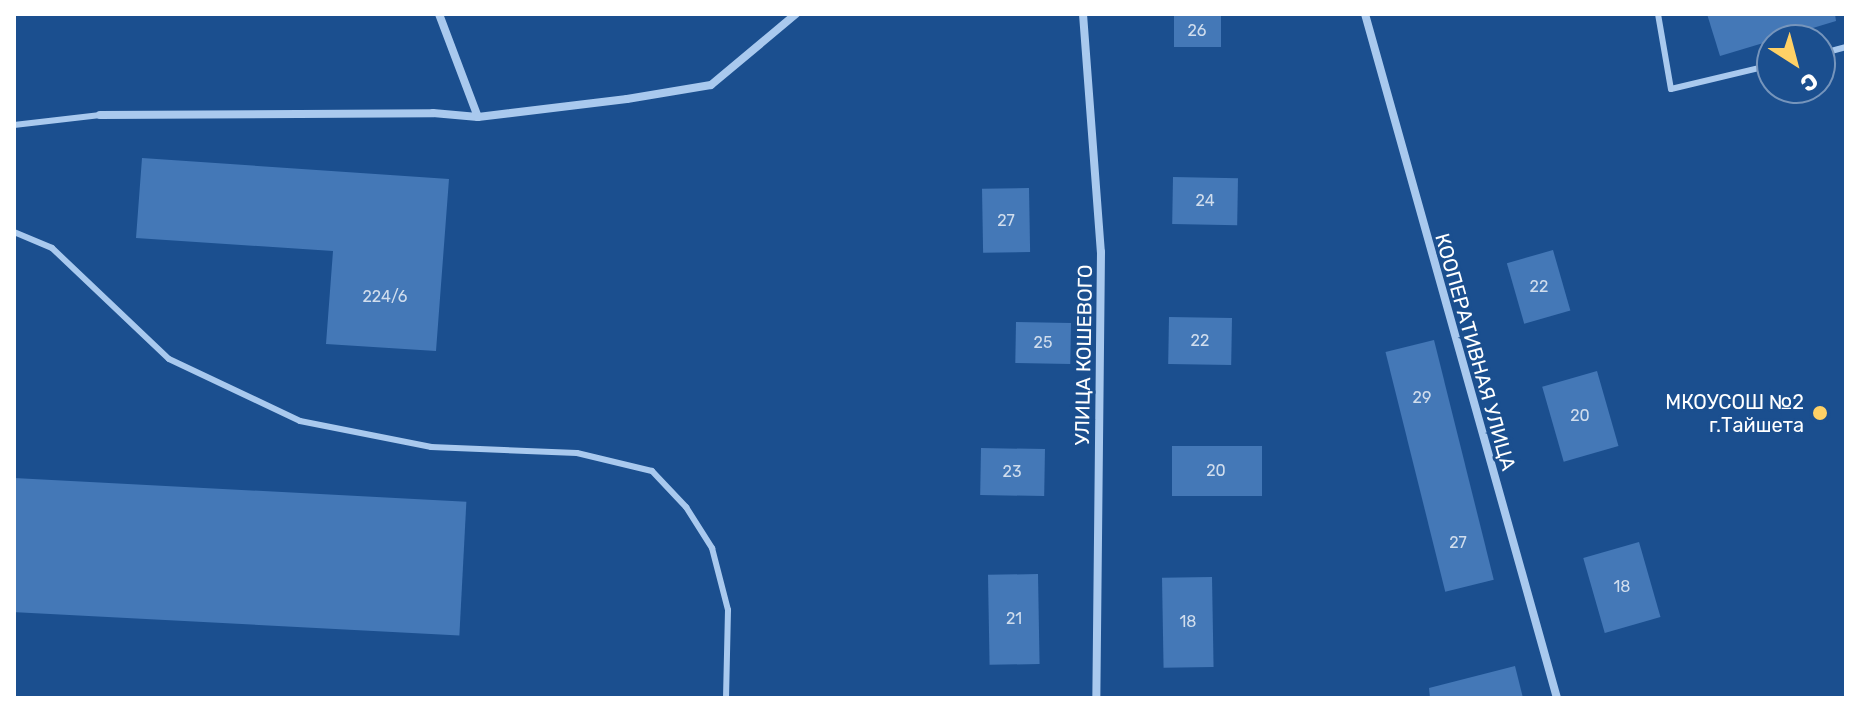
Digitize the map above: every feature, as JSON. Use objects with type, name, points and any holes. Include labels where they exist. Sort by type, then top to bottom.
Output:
[{"type":"street","points":[[439,14],[478,117]]},
{"type":"street","points":[[100,115],[433,113],[478,117],[711,85],[796,14]]},
{"type":"street","name":"УЛИЦА КОШЕВОГО","points":[[1083,14],[1101,252],[1096,698]]},
{"type":"street","name":"КООПЕРАТИВНАЯ УЛИЦА","points":[[1365,14],[1557,698]]},
{"type":"lane","points":[[1658,14],[1671,89],[1756,69]]},
{"type":"lane","points":[[14,125],[100,115]]},
{"type":"lane","points":[[14,232],[52,248],[169,359],[300,421],[431,447],[577,453],[652,471],[686,507],[712,548],[728,610],[726,698]]},
{"type":"building","points":[[1174,14],[1221,14],[1221,47],[1174,47]]},
{"type":"building","points":[[1707,14],[1835,14],[1836,21],[1826,24],[1756,24],[1756,45],[1720,56]]},
{"type":"building","points":[[142,158],[449,179],[436,351],[326,344],[333,251],[136,238]]},
{"type":"building","points":[[1173,177],[1238,178],[1237,225],[1172,224]]},
{"type":"building","points":[[1029,188],[1030,252],[983,253],[982,189]]},
{"type":"building","points":[[1553,250],[1570,311],[1524,324],[1507,263]]},
{"type":"building","points":[[1169,317],[1232,318],[1231,365],[1168,364]]},
{"type":"building","points":[[1016,322],[1071,323],[1070,364],[1015,363]]},
{"type":"building","points":[[1434,340],[1494,580],[1445,592],[1385,352]]},
{"type":"building","points":[[1597,371],[1618,446],[1564,462],[1542,387]]},
{"type":"building","points":[[1172,446],[1262,446],[1262,496],[1172,496]]},
{"type":"building","points":[[981,448],[1045,449],[1044,496],[980,495]]},
{"type":"building","points":[[14,478],[466,502],[459,636],[14,612]]},
{"type":"building","points":[[1639,542],[1660,617],[1605,633],[1583,558]]},
{"type":"building","points":[[1038,574],[1040,664],[990,665],[988,575]]},
{"type":"building","points":[[1212,577],[1214,667],[1164,668],[1162,578]]},
{"type":"building","points":[[1515,666],[1523,698],[1430,698],[1429,688]]},
{"type":"place","name":"МКОУСОШ №2 г.Тайшета","points":[[1820,413]]}]
